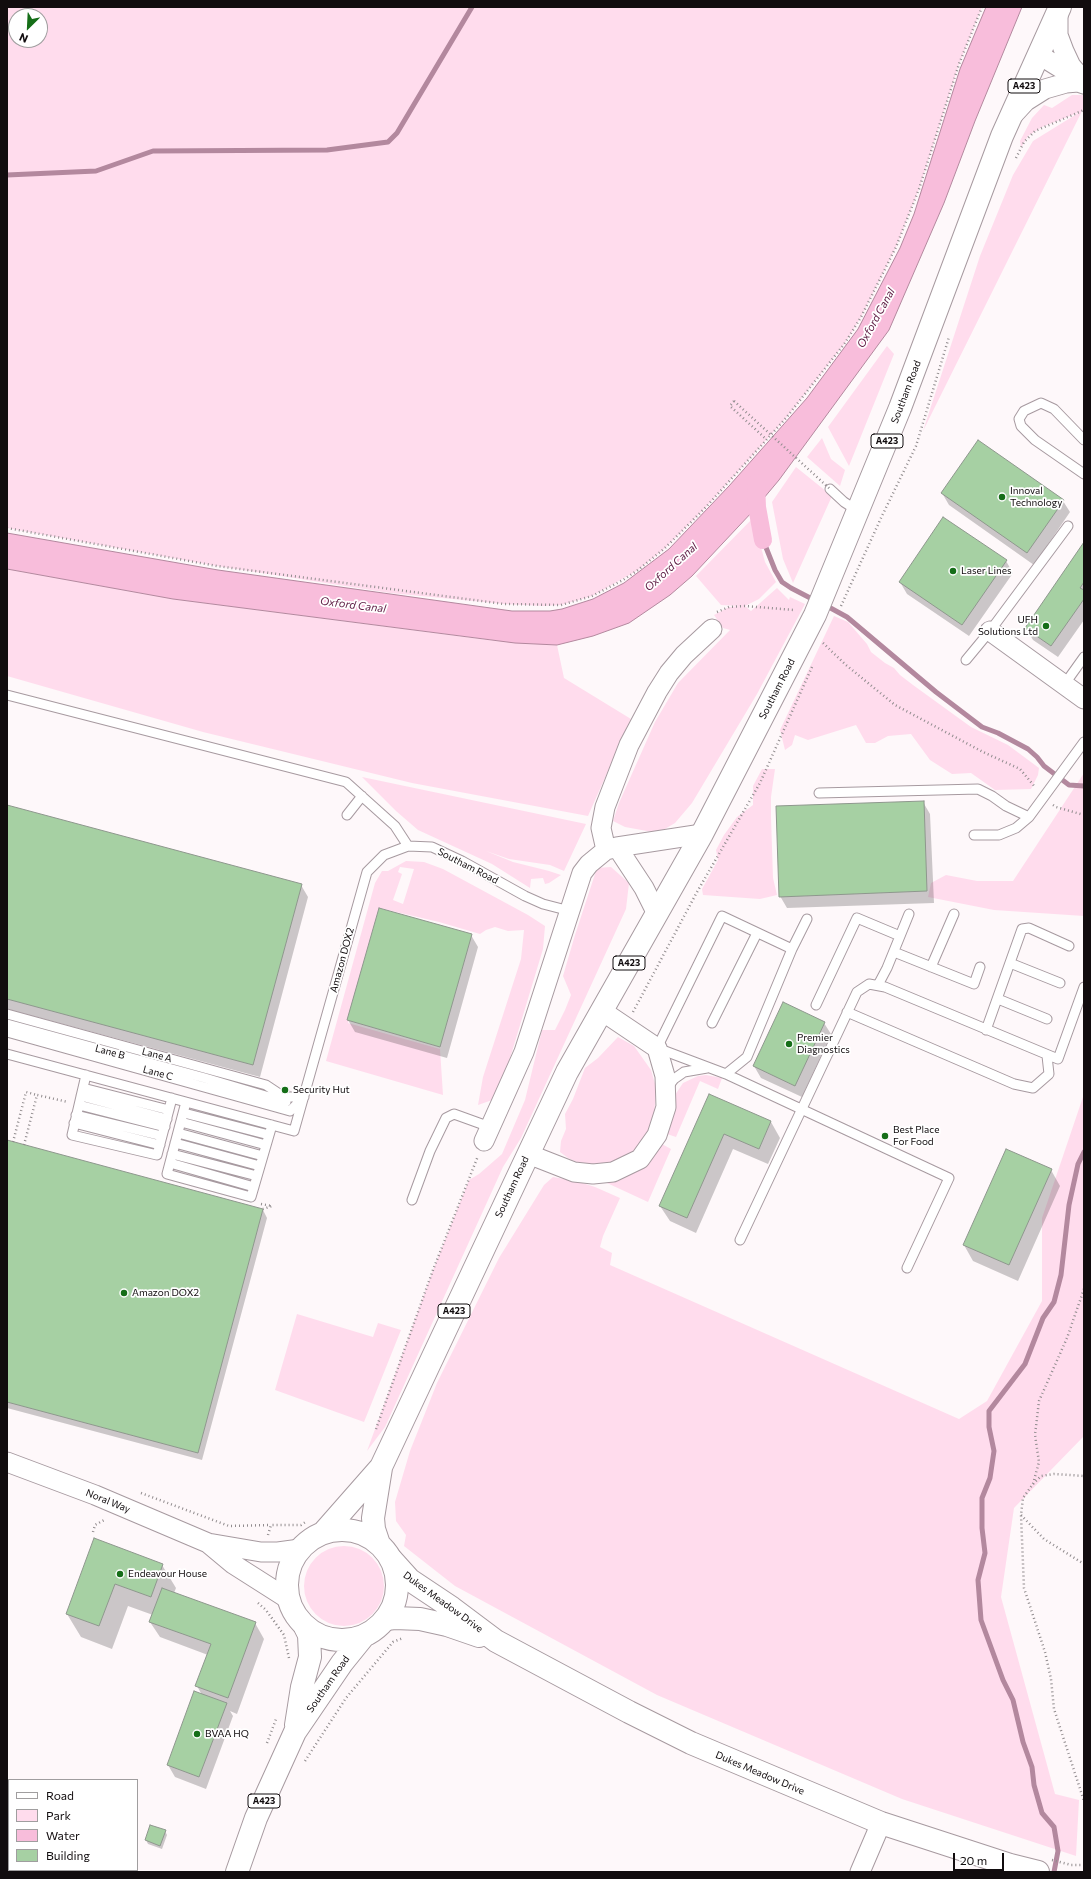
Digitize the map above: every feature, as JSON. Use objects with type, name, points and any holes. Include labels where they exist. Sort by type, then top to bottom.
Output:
[{"type":"main road","name":"Southam Road","points":[[323,1533],[381,1467],[567,1072],[702,834],[815,615],[834,597],[858,511],[903,401],[1010,118],[1059,9]]},
{"type":"main road","name":"Southam Road","points":[[381,1467],[373,1518],[374,1529],[385,1552]]},
{"type":"main road","points":[[337,1530],[352,1531],[366,1536],[385,1552],[397,1575],[398,1591],[394,1606],[386,1619],[376,1630],[363,1637],[348,1641],[333,1640],[318,1635],[305,1627],[295,1614],[288,1599],[287,1582],[291,1564],[300,1549],[310,1540],[323,1533],[337,1530]]},
{"type":"main road","name":"Dukes Meadow Drive","points":[[385,1552],[410,1580],[452,1608],[496,1641],[629,1712],[691,1743],[881,1823],[1010,1865],[1042,1865]]},
{"type":"main road","name":"Dukes Meadow Drive","points":[[386,1619],[420,1619],[447,1625],[496,1641]]},
{"type":"main road","name":"Southam Road","points":[[295,1732],[302,1687],[310,1657],[309,1635],[305,1627]]},
{"type":"main road","name":"Southam Road","points":[[237,1872],[256,1818],[295,1732],[363,1637]]},
{"type":"street","points":[[1059,9],[1058,35],[1071,66],[1084,83]]},
{"type":"street","points":[[1038,54],[1084,83]]},
{"type":"street","points":[[1010,118],[1026,101],[1045,89],[1066,83],[1084,83]]},
{"type":"street","points":[[657,914],[644,888],[611,849],[601,828],[605,807],[629,745],[657,692],[669,673],[684,655],[712,629]]},
{"type":"street","points":[[990,631],[1084,699]]},
{"type":"street","points":[[487,1134],[524,1052],[582,873],[595,857],[611,849],[702,834]]},
{"type":"street","points":[[528,1154],[574,1172],[593,1174],[613,1172],[640,1159],[657,1135],[666,1106],[665,1076],[657,1048],[602,1011]]},
{"type":"street","name":"Noral Way","points":[[7,1462],[95,1495],[208,1543],[261,1552],[278,1552],[300,1549]]},
{"type":"street","name":"Noral Way","points":[[208,1543],[233,1564],[288,1599]]},
{"type":"street","points":[[860,1872],[881,1823]]},
{"type":"lane","points":[[1084,440],[1054,409],[1041,403],[1024,411],[1019,419],[1021,426],[1035,440],[1084,474]]},
{"type":"lane","points":[[830,490],[858,511]]},
{"type":"lane","points":[[966,660],[990,631],[1068,526]]},
{"type":"lane","points":[[1064,685],[1084,656]]},
{"type":"lane","points":[[7,695],[346,782],[395,826],[408,846]]},
{"type":"lane","points":[[974,835],[999,835],[1016,828],[1029,817],[1084,742]]},
{"type":"lane","points":[[819,793],[978,789],[992,796],[1006,806],[1029,817]]},
{"type":"lane","points":[[347,815],[362,796]]},
{"type":"lane","name":"Southam Road","points":[[408,846],[432,847],[462,861],[524,896],[543,904],[570,911]]},
{"type":"lane","name":"Amazon DOX2","points":[[272,1125],[294,1131],[366,872],[384,855],[408,846]]},
{"type":"lane","points":[[878,985],[894,952],[909,914]]},
{"type":"lane","points":[[931,967],[954,914]]},
{"type":"lane","points":[[792,949],[722,916],[657,1048],[726,1074],[948,1178],[907,1268]]},
{"type":"lane","points":[[816,1006],[857,918],[900,936]]},
{"type":"lane","points":[[726,1074],[747,1057],[792,949],[807,919]]},
{"type":"lane","points":[[986,1030],[1022,929],[1029,928],[1069,946]]},
{"type":"lane","points":[[712,1023],[757,933]]},
{"type":"lane","points":[[894,952],[974,984],[980,967]]},
{"type":"lane","points":[[1010,963],[1060,983]]},
{"type":"lane","points":[[740,1240],[857,992],[869,984],[878,985],[1047,1056],[1058,1059],[1084,987]]},
{"type":"lane","points":[[998,999],[1047,1019]]},
{"type":"lane","points":[[847,1012],[1014,1084],[1033,1088],[1049,1074],[1047,1056]]},
{"type":"lane","name":"Lane A","points":[[7,1014],[266,1085],[284,1097],[304,1097]]},
{"type":"lane","name":"Lane B","points":[[7,1024],[205,1078],[289,1103],[304,1097]]},
{"type":"lane","name":"Lane C","points":[[7,1032],[290,1111],[304,1097]]},
{"type":"lane","points":[[7,1054],[272,1125],[251,1196],[167,1174],[186,1102]]},
{"type":"lane","points":[[665,1091],[674,1078],[684,1072],[709,1067]]},
{"type":"lane","points":[[86,1075],[72,1134],[79,1136],[157,1155],[172,1098]]},
{"type":"lane","points":[[81,1096],[165,1127]]},
{"type":"lane","points":[[81,1096],[165,1127]]},
{"type":"lane","points":[[184,1113],[269,1135]]},
{"type":"lane","points":[[412,1200],[430,1151],[446,1118],[454,1114],[487,1134]]},
{"type":"lane","points":[[75,1119],[165,1127]]},
{"type":"lane","points":[[181,1122],[266,1145]]},
{"type":"lane","points":[[178,1133],[263,1156]]},
{"type":"lane","points":[[175,1143],[260,1166]]},
{"type":"lane","points":[[172,1154],[257,1176]]},
{"type":"path","points":[[7,528],[217,566],[504,604],[561,605],[592,596],[623,580],[648,562],[683,530],[766,439],[845,343],[878,284],[896,247],[918,189],[959,64],[982,7]]},
{"type":"path","points":[[1015,162],[1024,142],[1034,131],[1084,110]]},
{"type":"path","points":[[834,597],[881,518],[916,446],[950,335]]},
{"type":"path","points":[[766,439],[730,406],[734,401],[830,490]]},
{"type":"path","points":[[712,629],[707,622],[717,613],[729,607],[745,606],[794,611]]},
{"type":"path","points":[[819,650],[826,636]]},
{"type":"path","points":[[822,643],[846,665],[895,705],[983,752],[1020,769],[1043,798],[1056,807],[1084,815]]},
{"type":"path","points":[[625,1026],[642,998],[727,839],[760,782],[813,664]]},
{"type":"path","points":[[13,1142],[26,1092],[37,1095],[81,1096]]},
{"type":"path","points":[[24,1145],[37,1095]]},
{"type":"path","points":[[1033,1484],[1039,1462],[1035,1435],[1040,1401],[1067,1338],[1084,1289]]},
{"type":"path","points":[[1084,1476],[1054,1474],[1041,1476],[1023,1498],[1021,1515],[1024,1588],[1045,1652],[1051,1679],[1054,1708],[1067,1744],[1080,1792],[1084,1801]]},
{"type":"path","points":[[140,1493],[229,1526],[271,1526]]},
{"type":"path","points":[[1021,1515],[1044,1540],[1084,1564]]},
{"type":"path","points":[[303,1765],[346,1698],[393,1642],[406,1637]]},
{"type":"path","points":[[1080,1792],[1084,1790]]},
{"type":"path","points":[[1042,1865],[1084,1865]]},
{"type":"green space","points":[[7,7],[982,7],[959,64],[919,189],[896,247],[861,317],[845,343],[786,418],[706,507],[665,548],[638,570],[592,596],[561,605],[543,606],[504,604],[390,593],[217,566],[7,528]]},
{"type":"green space","points":[[1072,95],[1084,95],[1084,110],[1082,111],[923,431],[980,256],[1013,175],[1033,141],[1080,112],[1042,127],[1028,136],[1021,148],[1020,141],[1032,118],[1044,105],[1052,108]]},
{"type":"green space","points":[[887,346],[894,354],[849,466],[828,427]]},
{"type":"green space","points":[[822,438],[831,459],[845,470],[840,486],[807,457]]},
{"type":"green space","points":[[796,467],[832,496],[793,583],[783,559],[772,502]]},
{"type":"green space","points":[[755,516],[758,536],[765,562],[776,582],[759,599],[745,606],[751,611],[777,588],[789,600],[790,597],[805,604],[757,694],[692,803],[675,823],[658,833],[625,827],[613,821],[619,803],[655,722],[678,683],[730,630],[723,628],[714,615],[729,607],[739,606],[721,605],[696,576]]},
{"type":"green space","points":[[7,569],[173,599],[489,640],[557,645],[564,678],[631,719],[588,816],[412,783],[203,732],[7,676]]},
{"type":"green space","points":[[834,616],[848,622],[867,644],[871,652],[894,668],[900,675],[913,685],[971,727],[1008,745],[1039,768],[1038,775],[1031,789],[995,790],[971,773],[952,774],[930,760],[911,734],[888,736],[875,743],[866,743],[856,725],[808,740],[795,735],[792,745],[785,750],[780,730]]},
{"type":"green space","points":[[762,769],[775,769],[771,797],[771,817],[773,878],[777,895],[760,899],[703,895],[702,889],[718,860],[716,850],[724,835],[737,817],[753,805],[753,786]]},
{"type":"green space","points":[[1084,773],[1084,916],[994,910],[928,897],[931,883],[946,875],[977,881],[1013,881]]},
{"type":"green space","points":[[362,777],[586,824],[564,871],[550,865],[509,859],[486,851],[513,862],[561,875],[545,884],[543,878],[531,879],[530,888],[492,864],[418,830],[396,811]]},
{"type":"green space","points":[[406,861],[424,862],[443,869],[528,915],[545,926],[543,949],[498,1098],[478,1105],[483,1077],[521,959],[524,930],[508,931],[495,927],[480,934],[439,922],[379,908],[348,1023],[440,1049],[443,1095],[326,1061],[375,883],[382,871],[388,871]],"holes":[[[400,867],[414,869],[403,904],[393,900],[402,874],[398,872]]]},
{"type":"green space","points":[[611,867],[629,883],[626,909],[521,1138],[503,1167],[385,1427],[367,1451],[433,1270],[469,1180],[479,1174],[502,1154],[525,1100],[542,1030],[555,1030],[565,1010],[571,995],[563,976],[575,935],[597,868]]},
{"type":"green space","points":[[618,1037],[634,1046],[651,1070],[656,1087],[654,1120],[648,1135],[638,1149],[621,1161],[604,1165],[581,1164],[568,1158],[560,1152],[561,1141],[566,1129],[565,1114],[573,1099],[585,1068],[598,1058]]},
{"type":"green space","points":[[706,1075],[722,1078],[718,1089],[700,1081],[676,1137],[664,1133],[671,1097],[675,1095],[683,1083],[698,1076]]},
{"type":"green space","points":[[1084,1094],[1084,1436],[1014,1508],[1001,1597],[1055,1794],[1079,1800],[1076,1856],[902,1799],[657,1695],[455,1586],[404,1546],[406,1535],[396,1521],[395,1502],[410,1451],[437,1383],[499,1258],[544,1185],[553,1177],[576,1181],[595,1187],[620,1198],[603,1236],[600,1247],[612,1253],[610,1265],[959,1419],[987,1401],[1042,1301],[1042,1218]]},
{"type":"green space","points":[[660,1143],[671,1149],[648,1202],[607,1183],[609,1180]]},
{"type":"green space","points":[[297,1314],[373,1337],[378,1323],[401,1330],[364,1422],[275,1390]]},
{"type":"green space","points":[[344,1546],[359,1549],[372,1558],[381,1571],[384,1586],[381,1601],[372,1614],[359,1623],[344,1626],[329,1623],[316,1614],[307,1601],[304,1586],[307,1571],[316,1558],[329,1549]]},
{"type":"green space","points":[[7,1846],[8,1871],[87,1872],[7,1872]]},
{"type":"water","name":"Oxford Canal","points":[[986,7],[1022,7],[975,121],[944,203],[889,330],[779,480],[753,511],[692,576],[670,595],[629,623],[593,636],[557,645],[515,643],[173,599],[7,569],[7,533],[218,570],[512,611],[550,611],[562,609],[593,599],[624,583],[669,549],[729,486],[807,398],[858,329],[900,248],[914,214],[960,69]]},
{"type":"building","name":"Innoval Technology","points":[[978,440],[1064,500],[1027,553],[941,493]]},
{"type":"building","name":"Laser Lines","points":[[943,517],[1007,560],[962,625],[899,582]]},
{"type":"building","points":[[1084,542],[1084,582],[1080,588],[1084,590],[1084,599],[1051,646],[1025,628]]},
{"type":"building","points":[[924,801],[927,891],[779,897],[776,806]]},
{"type":"building","points":[[7,805],[302,884],[253,1065],[7,999]]},
{"type":"building","points":[[379,908],[472,934],[440,1047],[347,1020]]},
{"type":"building","name":"Premier Diagnostics","points":[[783,1002],[825,1022],[795,1086],[753,1066]]},
{"type":"building","points":[[709,1094],[771,1121],[759,1149],[724,1134],[687,1218],[659,1206]]},
{"type":"building","name":"Amazon DOX2","points":[[7,1140],[263,1209],[198,1453],[7,1402]]},
{"type":"building","points":[[1006,1149],[1052,1169],[1009,1265],[963,1245]]},
{"type":"building","name":"Endeavour House","points":[[94,1538],[163,1564],[151,1597],[115,1584],[99,1626],[66,1614]]},
{"type":"building","points":[[162,1588],[256,1622],[228,1698],[195,1686],[211,1644],[149,1622]]},
{"type":"building","name":"BVAA HQ","points":[[194,1691],[227,1703],[199,1777],[167,1765]]},
{"type":"building","points":[[150,1825],[166,1830],[160,1846],[145,1840]]},
{"type":"waterway","points":[[7,175],[96,171],[153,151],[327,150],[388,142],[397,133],[472,7]]},
{"type":"waterway","points":[[756,483],[757,507],[763,540]]},
{"type":"waterway","points":[[763,540],[775,570],[782,582],[816,601]]},
{"type":"waterway","points":[[825,605],[847,617],[936,692],[982,727],[998,733],[1028,749],[1044,766],[1069,785],[1084,786]]},
{"type":"waterway","points":[[1054,1872],[1058,1851],[1054,1827],[1042,1813],[1034,1785],[1032,1767],[1023,1742],[1013,1700],[1003,1680],[981,1620],[978,1580],[985,1553],[982,1528],[982,1498],[990,1478],[994,1451],[989,1427],[989,1411],[1025,1364],[1043,1318],[1054,1302],[1061,1275],[1069,1205],[1078,1164],[1084,1152]]},
{"type":"place","name":"Innoval Technology","points":[[1002,497]]},
{"type":"place","name":"Laser Lines","points":[[953,571]]},
{"type":"place","name":"UFH Solutions Ltd","points":[[1046,626]]},
{"type":"place","name":"Premier Diagnostics","points":[[789,1044]]},
{"type":"place","name":"Security Hut","points":[[285,1090]]},
{"type":"place","name":"Best Place For Food","points":[[885,1136]]},
{"type":"place","name":"Amazon DOX2","points":[[124,1293]]},
{"type":"place","name":"Endeavour House","points":[[120,1574]]},
{"type":"place","name":"BVAA HQ","points":[[197,1734]]}]
